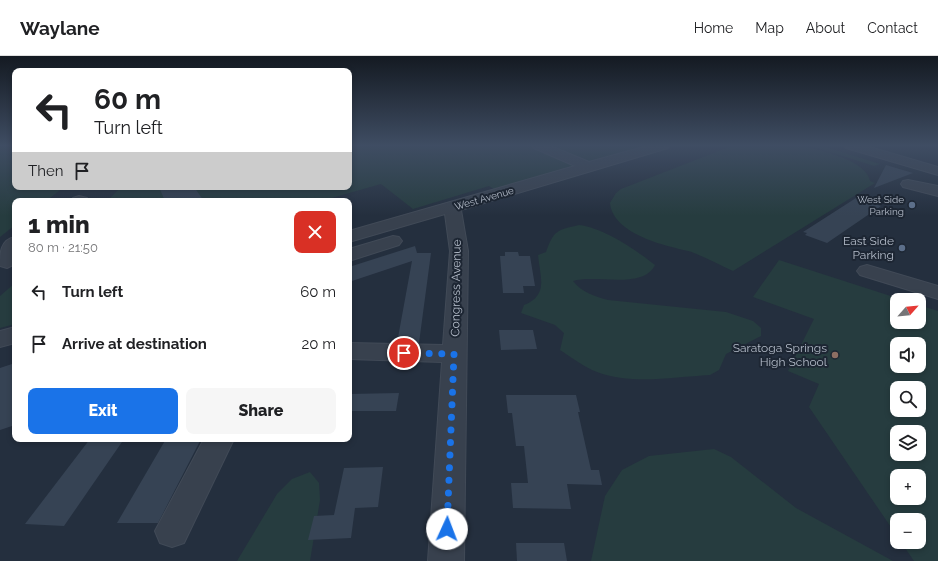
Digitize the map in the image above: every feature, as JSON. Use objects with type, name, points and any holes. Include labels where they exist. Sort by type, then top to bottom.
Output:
[{"type":"street","name":"West Avenue","points":[[352,236],[452,207],[548,174],[579,169]]},
{"type":"street","points":[[908,184],[938,191]]},
{"type":"street","name":"Congress Avenue","points":[[446,561],[459,251],[452,207]]},
{"type":"street","points":[[352,254],[394,241]]},
{"type":"street","points":[[7,262],[8,252],[12,246]]},
{"type":"street","points":[[867,271],[938,293]]},
{"type":"street","points":[[0,339],[12,336]]},
{"type":"street","points":[[352,351],[454,354]]},
{"type":"street","points":[[172,531],[216,442]]},
{"type":"green space","points":[[0,169],[12,169],[12,190],[60,190],[50,198],[12,198],[12,227],[0,237]]},
{"type":"green space","points":[[352,169],[566,169],[494,189],[489,186],[413,209],[381,184],[332,198],[110,198],[118,190],[352,190]]},
{"type":"green space","points":[[673,169],[862,169],[867,173],[870,181],[875,183],[733,271],[692,252],[646,239],[626,228],[618,221],[610,203],[616,193],[621,189]]},
{"type":"green space","points":[[579,225],[599,230],[619,240],[655,265],[649,273],[630,279],[582,279],[573,281],[584,291],[608,300],[726,312],[753,321],[761,328],[761,336],[726,354],[719,370],[710,375],[653,379],[624,378],[597,372],[582,365],[560,350],[564,333],[555,325],[521,313],[524,305],[532,301],[540,291],[541,278],[538,255],[546,252],[551,239],[557,232]]},
{"type":"green space","points":[[779,260],[890,296],[890,329],[926,329],[926,307],[938,311],[938,561],[914,561],[906,549],[926,549],[926,513],[890,513],[890,526],[809,407],[819,384],[788,371],[814,319],[753,297]]},
{"type":"green space","points":[[12,286],[12,325],[0,328],[0,296]]},
{"type":"green space","points":[[714,449],[731,457],[796,508],[893,561],[591,561],[605,496],[622,470],[649,456]]},
{"type":"green space","points":[[310,472],[319,483],[320,500],[310,561],[237,561],[277,494],[292,479]]},
{"type":"building","points":[[884,169],[898,169],[913,173],[874,188]]},
{"type":"building","points":[[160,190],[196,190],[202,198],[164,198]]},
{"type":"building","points":[[856,198],[881,206],[827,243],[805,235],[807,233],[803,232]]},
{"type":"building","points":[[415,246],[417,253],[431,253],[419,343],[397,343],[412,261],[352,281],[352,266]]},
{"type":"building","points":[[505,252],[518,252],[519,256],[530,256],[535,286],[523,286],[524,293],[503,293],[500,256],[505,256]]},
{"type":"building","points":[[499,330],[533,330],[537,349],[501,350]]},
{"type":"building","points":[[12,364],[12,426],[0,430],[0,368]]},
{"type":"building","points":[[399,393],[396,411],[352,411],[352,394]]},
{"type":"building","points":[[506,395],[576,395],[580,412],[578,412],[591,470],[599,470],[602,485],[567,484],[571,509],[513,508],[511,483],[528,483],[524,446],[516,446],[512,413],[508,413]]},
{"type":"building","points":[[88,442],[122,442],[64,526],[25,524]]},
{"type":"building","points":[[164,442],[199,442],[158,523],[117,523]]},
{"type":"building","points":[[383,467],[378,507],[355,508],[351,538],[308,540],[314,516],[334,515],[344,468]]},
{"type":"building","points":[[516,543],[564,543],[567,561],[517,561]]},
{"type":"place","name":"West Side Parking","points":[[912,205]]},
{"type":"place","name":"East Side Parking","points":[[902,248]]},
{"type":"place","name":"Saratoga Springs High School","points":[[835,355]]},
{"type":"route","points":[[404,353],[454,354],[447,529]]}]
